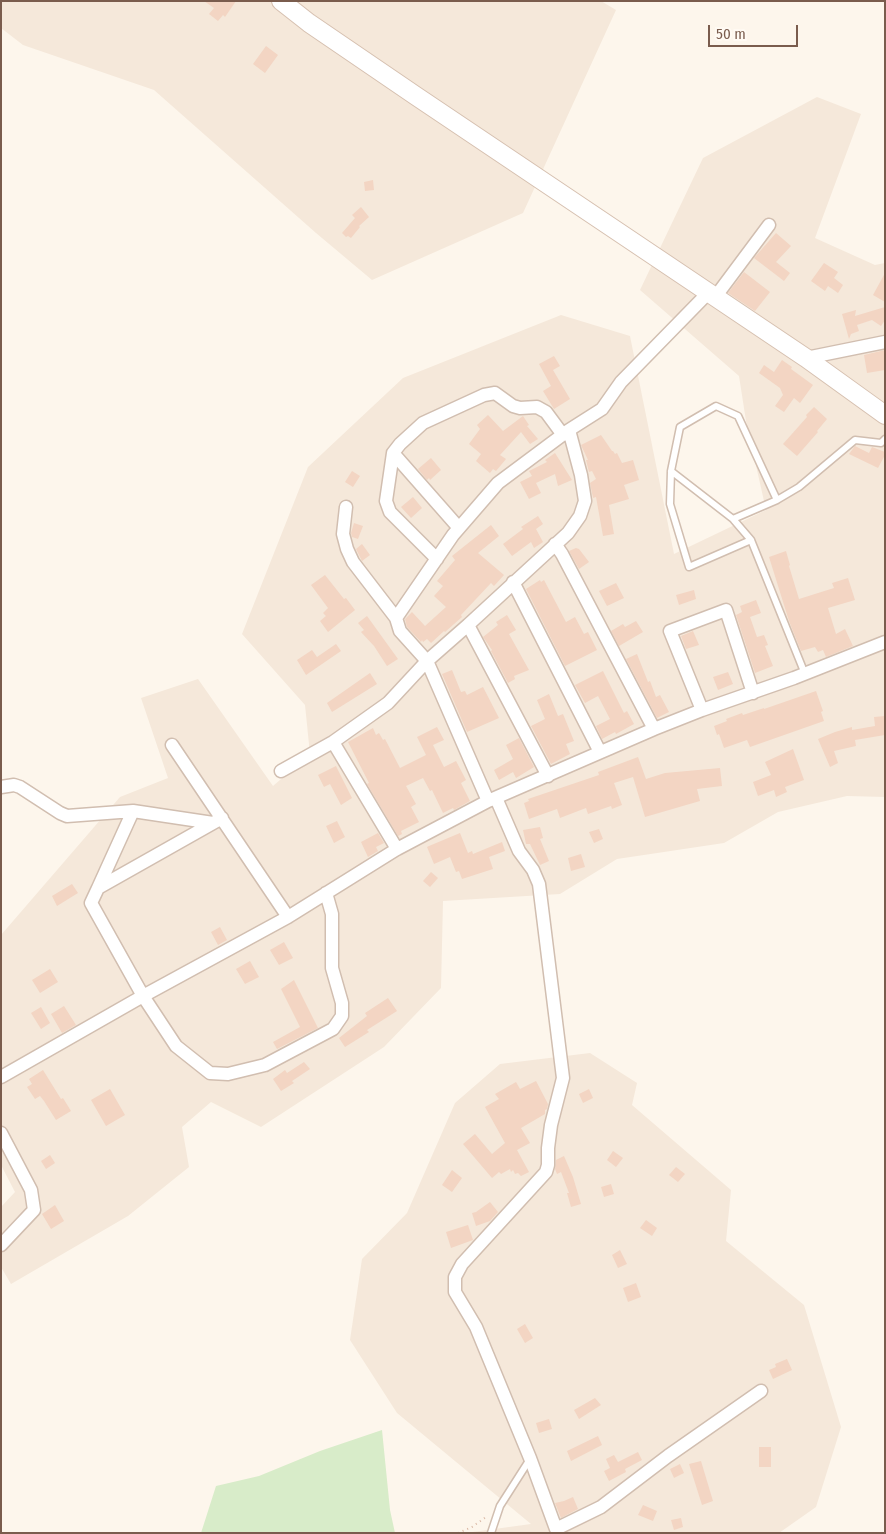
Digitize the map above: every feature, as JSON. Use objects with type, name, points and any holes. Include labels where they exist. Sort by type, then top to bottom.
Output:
[{"type":"street","points":[[281,1],[309,23],[416,96],[713,294],[885,415]]},
{"type":"street","points":[[396,618],[459,528],[498,483],[566,432],[602,409],[621,382],[713,294],[769,225]]},
{"type":"street","points":[[806,358],[885,342]]},
{"type":"street","points":[[281,772],[333,742],[388,703],[427,661],[568,533],[580,516],[585,501],[581,475],[566,432],[546,412],[537,407],[520,408],[513,406],[495,393],[484,395],[423,423],[393,453],[386,500],[390,512],[437,559]]},
{"type":"street","points":[[393,453],[459,528]]},
{"type":"street","points":[[346,507],[343,534],[353,562],[396,618],[400,631],[427,661],[492,799],[519,851],[533,870],[540,884],[562,1078],[551,1124],[548,1165],[546,1172],[462,1264],[455,1277],[455,1292],[476,1327],[530,1458],[554,1530],[601,1507],[668,1456],[762,1391]]},
{"type":"street","points":[[555,544],[654,729]]},
{"type":"street","points":[[513,582],[600,752]]},
{"type":"street","points":[[702,710],[670,632],[726,610],[753,693]]},
{"type":"street","points":[[468,625],[548,776]]},
{"type":"street","points":[[1,1077],[142,996],[288,917],[397,849],[492,799],[654,729],[805,674],[885,642]]},
{"type":"street","points":[[333,742],[397,849]]},
{"type":"street","points":[[172,745],[218,821],[288,917]]},
{"type":"street","points":[[1,787],[14,785],[20,787],[67,816],[133,811],[218,821]]},
{"type":"street","points":[[133,811],[91,903],[142,996],[176,1046],[210,1073],[228,1074],[265,1065],[333,1029],[342,1016],[342,1003],[332,968],[332,914],[326,893]]},
{"type":"street","points":[[98,888],[218,821]]},
{"type":"street","points":[[1,1133],[31,1190],[34,1210],[1,1245]]},
{"type":"lane","points":[[751,540],[689,567],[670,504],[671,471],[680,427],[716,406],[738,416],[777,500]]},
{"type":"lane","points":[[733,519],[777,500],[799,487],[855,440],[881,443],[885,439]]},
{"type":"lane","points":[[671,471],[733,519],[751,540],[805,674]]},
{"type":"lane","points":[[491,1533],[500,1506],[530,1458]]},
{"type":"path","points":[[458,1533],[472,1527],[500,1506]]},
{"type":"shaded area","points":[[1,1],[601,1],[616,10],[523,213],[372,280],[154,90],[23,45],[1,28]]},
{"type":"shaded area","points":[[817,97],[861,114],[815,238],[875,265],[885,263],[885,797],[847,796],[778,812],[724,843],[617,859],[560,894],[443,901],[441,988],[384,1047],[261,1127],[211,1102],[182,1127],[189,1167],[128,1216],[11,1284],[1,1267],[1,1207],[15,1192],[1,1165],[1,935],[120,797],[168,778],[141,698],[198,679],[273,786],[310,754],[305,705],[242,634],[308,467],[403,378],[561,315],[630,336],[674,554],[766,510],[746,421],[739,376],[640,290],[703,158]]},
{"type":"shaded area","points":[[590,1053],[637,1083],[632,1105],[731,1190],[726,1241],[804,1305],[841,1427],[816,1507],[779,1533],[465,1533],[531,1524],[397,1413],[350,1340],[362,1259],[407,1213],[455,1103],[500,1064]]},
{"type":"green space","points":[[382,1430],[390,1510],[395,1533],[201,1533],[216,1486],[259,1476],[320,1451]]},
{"type":"building","points":[[204,1],[236,1],[225,17],[223,15],[218,21],[209,14],[214,8]]},
{"type":"building","points":[[266,46],[278,55],[265,73],[253,64]]},
{"type":"building","points":[[373,180],[374,190],[365,191],[364,182]]},
{"type":"building","points":[[361,207],[369,217],[359,226],[351,238],[346,237],[342,233],[355,218],[352,215]]},
{"type":"building","points":[[776,233],[791,246],[776,262],[790,273],[784,281],[754,258]]},
{"type":"building","points":[[824,263],[838,272],[834,278],[843,285],[838,293],[828,286],[825,291],[811,281]]},
{"type":"building","points":[[744,272],[770,292],[755,311],[728,293]]},
{"type":"building","points":[[885,273],[885,302],[873,295]]},
{"type":"building","points":[[885,307],[885,320],[881,326],[872,320],[857,325],[859,331],[851,334],[849,339],[842,314],[856,310],[855,316]]},
{"type":"building","points":[[885,350],[885,370],[867,373],[864,355]]},
{"type":"building","points":[[554,356],[560,366],[553,370],[570,399],[554,409],[543,391],[551,386],[539,364]]},
{"type":"building","points":[[782,360],[813,385],[800,403],[794,398],[784,412],[775,406],[783,395],[780,388],[759,373],[764,365],[774,372]]},
{"type":"building","points":[[814,407],[827,419],[797,456],[783,444]]},
{"type":"building","points":[[488,415],[503,431],[523,416],[529,425],[527,426],[538,439],[530,444],[521,432],[500,455],[506,459],[496,471],[493,469],[490,473],[476,461],[481,454],[469,444],[480,429],[477,425]]},
{"type":"building","points":[[601,435],[612,451],[615,454],[617,453],[622,463],[633,460],[639,480],[624,485],[629,499],[609,505],[614,534],[603,536],[596,497],[593,498],[590,483],[596,479],[592,471],[589,472],[586,460],[588,460],[581,445]]},
{"type":"building","points":[[855,446],[869,453],[872,447],[885,452],[878,468],[849,454]]},
{"type":"building","points":[[555,453],[572,480],[558,486],[555,474],[536,483],[541,493],[529,499],[520,482],[532,476],[529,471],[547,462],[545,460]]},
{"type":"building","points":[[431,458],[441,470],[430,480],[429,478],[427,480],[418,469]]},
{"type":"building","points":[[352,471],[360,476],[353,487],[345,482]]},
{"type":"building","points":[[413,497],[422,508],[411,518],[401,507]]},
{"type":"building","points":[[538,516],[543,524],[536,529],[543,542],[534,548],[531,542],[512,556],[503,544],[523,529],[521,527]]},
{"type":"building","points":[[354,523],[363,526],[358,539],[352,537],[351,533]]},
{"type":"building","points":[[491,525],[499,536],[478,553],[504,575],[494,586],[491,583],[461,615],[462,617],[445,632],[431,643],[427,639],[421,642],[407,627],[405,619],[412,612],[425,626],[446,607],[434,596],[443,586],[437,581],[455,560],[452,556]]},
{"type":"building","points":[[362,544],[370,555],[362,561],[356,549]]},
{"type":"building","points":[[576,548],[579,549],[589,562],[579,569],[569,551]]},
{"type":"building","points":[[786,551],[799,599],[834,588],[832,583],[848,578],[855,600],[828,608],[836,634],[845,629],[853,646],[826,657],[823,650],[818,652],[815,647],[801,651],[789,621],[769,557]]},
{"type":"building","points":[[325,575],[355,610],[328,632],[320,621],[326,616],[323,613],[328,608],[311,585]]},
{"type":"building","points":[[540,580],[541,582],[544,580],[566,622],[575,617],[584,634],[588,632],[597,650],[565,666],[526,589]]},
{"type":"building","points":[[616,583],[624,598],[607,606],[599,591]]},
{"type":"building","points":[[694,590],[696,599],[679,605],[676,595]]},
{"type":"building","points":[[756,600],[761,613],[750,617],[757,637],[764,635],[768,645],[765,646],[773,666],[755,673],[736,615],[742,612],[740,606]]},
{"type":"building","points":[[507,615],[516,630],[509,634],[529,670],[514,676],[515,679],[508,683],[492,650],[483,637],[498,625],[496,622]]},
{"type":"building","points":[[367,616],[398,659],[387,666],[374,646],[361,632],[364,630],[358,623]]},
{"type":"building","points":[[636,621],[643,632],[619,646],[611,631],[623,624],[625,627]]},
{"type":"building","points":[[693,631],[699,645],[686,649],[681,636]]},
{"type":"building","points":[[336,644],[341,651],[306,675],[297,660],[312,650],[317,657]]},
{"type":"building","points":[[637,654],[656,697],[660,695],[669,712],[657,718],[626,659]]},
{"type":"building","points":[[452,670],[461,692],[465,691],[467,695],[483,687],[499,718],[467,732],[442,674]]},
{"type":"building","points":[[603,671],[624,713],[627,711],[634,724],[602,739],[596,726],[610,719],[598,696],[585,703],[575,685]]},
{"type":"building","points":[[728,672],[733,684],[718,690],[713,677]]},
{"type":"building","points":[[370,673],[377,684],[332,712],[327,703]]},
{"type":"building","points":[[816,691],[823,711],[821,712],[824,721],[750,747],[747,740],[724,748],[719,734],[717,735],[714,726],[727,721],[726,719],[742,713],[743,715],[764,709]]},
{"type":"building","points":[[549,694],[558,716],[563,714],[574,741],[566,744],[570,754],[551,764],[531,726],[545,719],[537,700]]},
{"type":"building","points":[[885,716],[885,735],[855,740],[856,746],[834,751],[838,763],[830,767],[818,739],[852,727],[852,730],[875,726],[874,717]]},
{"type":"building","points":[[437,727],[444,740],[433,745],[444,767],[456,761],[466,780],[461,783],[470,801],[454,810],[453,808],[443,813],[432,790],[430,791],[423,778],[406,786],[416,804],[411,807],[419,822],[401,831],[402,834],[398,836],[367,784],[369,783],[348,742],[373,728],[376,735],[379,733],[383,740],[385,739],[400,768],[426,755],[417,737]]},
{"type":"building","points":[[519,738],[534,767],[516,778],[513,772],[499,780],[494,770],[513,759],[506,745]]},
{"type":"building","points":[[793,749],[804,780],[785,787],[787,792],[776,797],[774,790],[758,796],[753,782],[771,775],[765,762]]},
{"type":"building","points":[[638,757],[646,779],[665,773],[720,768],[722,786],[697,789],[700,801],[645,817],[633,777],[614,783],[622,805],[612,809],[611,806],[588,814],[586,808],[560,818],[557,809],[529,819],[524,803],[529,801],[528,799],[599,775],[598,772]]},
{"type":"building","points":[[336,766],[352,798],[341,805],[330,784],[324,787],[318,775]]},
{"type":"building","points":[[337,821],[345,837],[334,843],[326,826]]},
{"type":"building","points":[[540,827],[543,838],[540,839],[549,861],[540,865],[530,844],[526,844],[523,830]]},
{"type":"building","points":[[599,829],[603,839],[594,843],[589,832]]},
{"type":"building","points":[[378,833],[384,843],[376,847],[378,851],[368,857],[361,842]]},
{"type":"building","points":[[460,833],[468,853],[472,851],[473,854],[502,842],[505,851],[489,857],[493,869],[462,879],[459,871],[456,872],[450,857],[434,864],[427,847]]},
{"type":"building","points":[[581,854],[585,867],[571,871],[568,858]]},
{"type":"building","points":[[431,872],[438,878],[430,887],[423,881]]},
{"type":"building","points":[[72,884],[78,893],[57,906],[52,896]]},
{"type":"building","points":[[220,927],[227,940],[218,945],[211,932]]},
{"type":"building","points":[[284,942],[293,958],[279,965],[270,950]]},
{"type":"building","points":[[250,961],[259,977],[245,984],[236,969]]},
{"type":"building","points":[[50,969],[58,982],[40,993],[32,980]]},
{"type":"building","points":[[294,980],[318,1028],[277,1049],[273,1042],[300,1027],[281,989]]},
{"type":"building","points":[[388,998],[397,1011],[345,1047],[339,1038],[367,1016],[365,1013]]},
{"type":"building","points":[[64,1006],[76,1025],[62,1033],[51,1014]]},
{"type":"building","points":[[41,1007],[50,1023],[41,1029],[31,1013]]},
{"type":"building","points":[[304,1062],[310,1069],[281,1091],[273,1079],[285,1070],[287,1073]]},
{"type":"building","points":[[43,1070],[71,1111],[56,1120],[40,1096],[35,1099],[27,1087],[32,1084],[29,1079]]},
{"type":"building","points":[[536,1081],[548,1104],[545,1114],[521,1128],[530,1143],[517,1150],[529,1172],[521,1176],[518,1173],[515,1174],[513,1170],[511,1172],[510,1169],[501,1174],[499,1172],[492,1178],[463,1144],[475,1134],[492,1154],[505,1143],[485,1107],[499,1099],[495,1094],[516,1082],[520,1089]]},
{"type":"building","points":[[110,1089],[125,1115],[106,1126],[91,1100]]},
{"type":"building","points":[[589,1089],[593,1098],[583,1103],[579,1094]]},
{"type":"building","points":[[613,1151],[623,1158],[616,1167],[607,1160]]},
{"type":"building","points":[[50,1155],[55,1163],[46,1169],[41,1161]]},
{"type":"building","points":[[564,1156],[581,1204],[571,1207],[567,1193],[569,1193],[561,1172],[557,1174],[555,1169],[556,1160]]},
{"type":"building","points":[[676,1167],[685,1174],[678,1182],[669,1175]]},
{"type":"building","points":[[452,1170],[462,1178],[452,1192],[442,1185]]},
{"type":"building","points":[[611,1184],[614,1194],[604,1197],[601,1187]]},
{"type":"building","points":[[490,1202],[498,1212],[490,1221],[476,1226],[472,1213]]},
{"type":"building","points":[[55,1205],[64,1221],[51,1229],[42,1214]]},
{"type":"building","points":[[646,1220],[657,1228],[652,1236],[640,1228]]},
{"type":"building","points":[[468,1225],[473,1240],[451,1248],[446,1232]]},
{"type":"building","points":[[620,1250],[627,1264],[618,1268],[612,1255]]},
{"type":"building","points":[[636,1283],[641,1297],[628,1302],[623,1288]]},
{"type":"building","points":[[525,1324],[533,1338],[525,1343],[517,1329]]},
{"type":"building","points":[[787,1359],[792,1370],[773,1379],[769,1370],[776,1367],[775,1364]]},
{"type":"building","points":[[595,1398],[601,1405],[579,1419],[574,1410]]},
{"type":"building","points":[[549,1419],[552,1429],[539,1433],[536,1423]]},
{"type":"building","points":[[598,1436],[602,1445],[571,1461],[567,1451]]},
{"type":"building","points":[[759,1447],[771,1447],[771,1467],[759,1467]]},
{"type":"building","points":[[638,1452],[642,1460],[625,1469],[626,1472],[609,1481],[604,1471],[610,1468],[606,1459],[614,1455],[618,1462]]},
{"type":"building","points":[[701,1461],[713,1501],[702,1505],[689,1464]]},
{"type":"building","points":[[680,1464],[684,1473],[674,1478],[670,1469]]},
{"type":"building","points":[[573,1497],[578,1509],[561,1518],[555,1503]]},
{"type":"building","points":[[643,1505],[657,1511],[653,1521],[638,1515]]},
{"type":"building","points":[[681,1518],[683,1527],[674,1530],[671,1520]]}]
